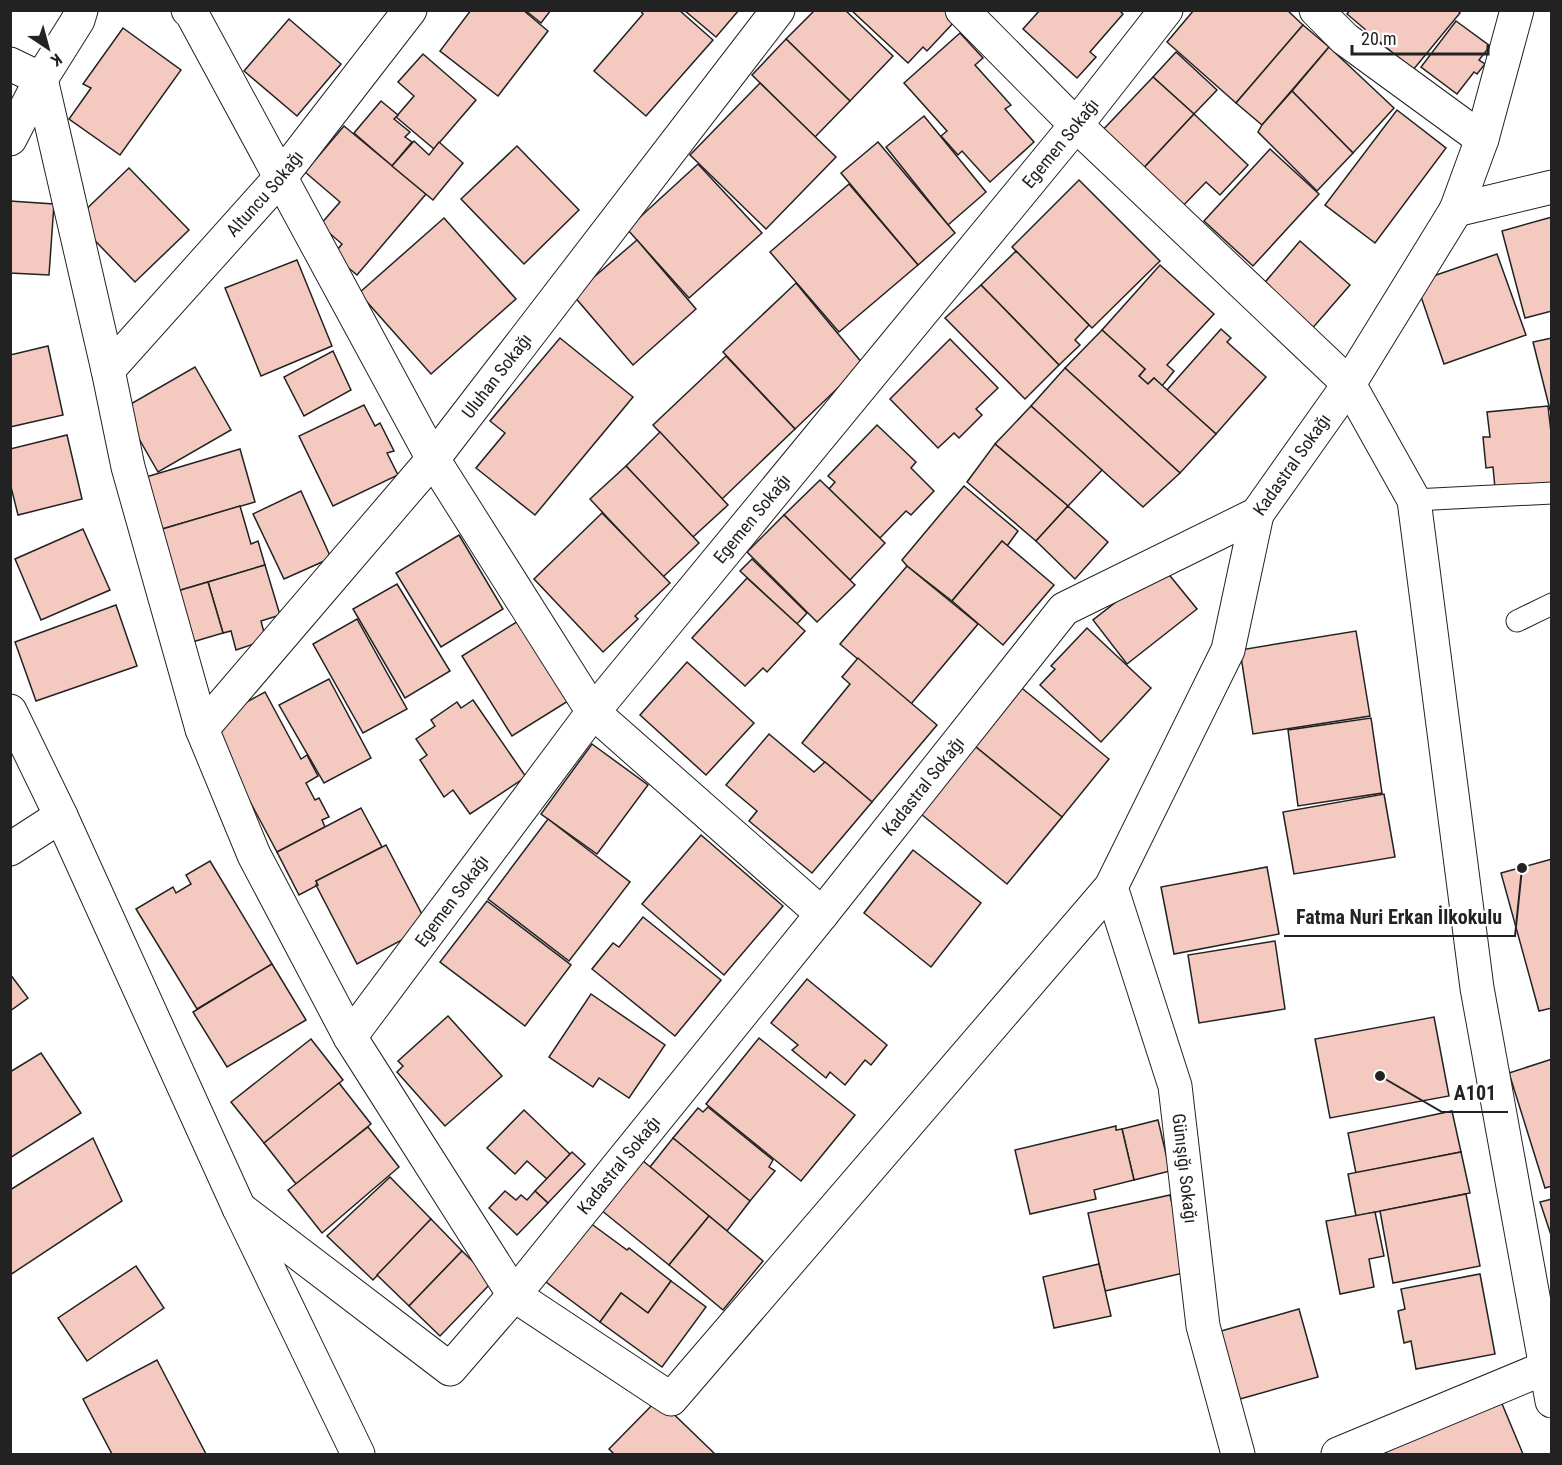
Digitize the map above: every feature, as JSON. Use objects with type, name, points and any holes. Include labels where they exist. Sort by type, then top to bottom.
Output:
[{"type":"street","points":[[10,139],[41,79],[78,20],[81,10]]},
{"type":"street","points":[[188,10],[433,459],[593,712],[822,914]]},
{"type":"street","name":"Altuncu Sokağı","points":[[108,370],[280,178],[410,10]]},
{"type":"street","name":"Uluhan Sokağı","points":[[202,729],[433,459],[778,10]]},
{"type":"street","points":[[962,10],[1076,125],[1349,384],[1414,501],[1477,988],[1548,1366],[1551,1401]]},
{"type":"street","name":"Egemen Sokağı","points":[[350,1037],[593,712],[1076,125],[1166,10]]},
{"type":"street","points":[[1316,10],[1345,39],[1482,139]]},
{"type":"street","name":"Kadastral Sokağı","points":[[239,1208],[450,1369],[514,1295],[822,914],[1064,609],[1257,514],[1349,384],[1456,210],[1482,139],[1517,10]]},
{"type":"street","points":[[10,64],[41,79]]},
{"type":"street","points":[[41,79],[128,467],[202,729],[254,855],[350,1037],[514,1295],[671,1400],[1111,887],[1228,650],[1257,514]]},
{"type":"street","points":[[1456,210],[1551,187]]},
{"type":"street","points":[[10,711],[61,816],[239,1208],[358,1455]]},
{"type":"street","points":[[10,849],[61,816]]},
{"type":"street","name":"Günışığı Sokağı","points":[[1111,887],[1175,1086],[1203,1326],[1238,1455]]},
{"type":"street","points":[[1338,1455],[1548,1366]]},
{"type":"lane","points":[[1414,501],[1551,493]]},
{"type":"lane","points":[[1517,621],[1551,604]]},
{"type":"building","points":[[471,10],[523,10],[548,31],[498,96],[440,51]]},
{"type":"building","points":[[525,10],[551,10],[541,23]]},
{"type":"building","points":[[640,10],[679,10],[713,40],[646,116],[594,71],[643,14]]},
{"type":"building","points":[[684,10],[739,10],[716,37]]},
{"type":"building","points":[[815,10],[845,10],[893,56],[850,101],[786,39]]},
{"type":"building","points":[[851,10],[945,10],[956,20],[927,51],[923,47],[908,63]]},
{"type":"building","points":[[1040,10],[1119,10],[1123,14],[1090,52],[1096,57],[1077,78],[1023,29]]},
{"type":"building","points":[[1194,10],[1287,10],[1303,25],[1236,103],[1167,42]]},
{"type":"building","points":[[1350,10],[1458,10],[1460,13],[1413,70],[1347,14]]},
{"type":"building","points":[[289,19],[341,64],[297,116],[244,71]]},
{"type":"building","points":[[1456,21],[1490,46],[1479,60],[1485,64],[1477,74],[1474,72],[1457,94],[1421,67]]},
{"type":"building","points":[[1303,25],[1329,47],[1262,125],[1236,103]]},
{"type":"building","points":[[123,28],[181,70],[120,155],[69,119],[91,88],[83,84]]},
{"type":"building","points":[[960,33],[983,58],[975,65],[1011,105],[1005,109],[1034,142],[990,182],[962,151],[958,155],[941,136],[947,131],[904,83]]},
{"type":"building","points":[[786,39],[850,101],[815,137],[752,75]]},
{"type":"building","points":[[1329,47],[1394,108],[1353,153],[1292,91]]},
{"type":"building","points":[[1176,52],[1217,90],[1194,114],[1153,77]]},
{"type":"building","points":[[423,54],[476,100],[434,149],[396,117],[414,96],[398,82]]},
{"type":"building","points":[[1153,77],[1194,114],[1139,173],[1098,135]]},
{"type":"building","points":[[760,83],[836,157],[766,229],[690,155]]},
{"type":"building","points":[[1292,91],[1353,153],[1317,191],[1258,132]]},
{"type":"building","points":[[381,101],[398,115],[394,119],[410,132],[405,137],[412,142],[392,166],[354,133]]},
{"type":"building","points":[[1397,110],[1446,148],[1375,243],[1325,205]]},
{"type":"building","points":[[1194,114],[1248,165],[1220,195],[1206,182],[1179,210],[1139,173]]},
{"type":"building","points":[[924,116],[986,192],[948,225],[886,147]]},
{"type":"building","points":[[344,126],[426,194],[357,275],[333,255],[342,244],[320,225],[340,202],[305,172]]},
{"type":"building","points":[[414,141],[429,155],[439,142],[463,163],[433,200],[392,166]]},
{"type":"building","points":[[878,142],[955,233],[918,265],[841,173]]},
{"type":"building","points":[[517,146],[579,210],[524,264],[461,199]]},
{"type":"building","points":[[1270,149],[1319,194],[1253,266],[1204,221]]},
{"type":"building","points":[[698,164],[762,233],[689,298],[627,229]]},
{"type":"building","points":[[129,168],[189,230],[135,282],[75,220]]},
{"type":"building","points":[[1079,180],[1160,261],[1092,328],[1012,247]]},
{"type":"building","points":[[849,184],[918,265],[839,332],[770,252]]},
{"type":"building","points":[[10,201],[54,204],[49,275],[10,273]]},
{"type":"building","points":[[1552,217],[1552,311],[1525,318],[1502,231]]},
{"type":"building","points":[[444,218],[516,299],[431,374],[359,293]]},
{"type":"building","points":[[637,240],[696,309],[633,365],[573,295]]},
{"type":"building","points":[[1300,241],[1350,285],[1310,331],[1261,287]]},
{"type":"building","points":[[1016,251],[1089,325],[1075,340],[1080,345],[1059,365],[981,285]]},
{"type":"building","points":[[1497,254],[1526,335],[1444,364],[1416,282]]},
{"type":"building","points":[[297,260],[332,346],[261,376],[225,288]]},
{"type":"building","points":[[1160,265],[1214,314],[1167,365],[1174,371],[1162,386],[1154,378],[1148,384],[1139,376],[1145,369],[1102,330]]},
{"type":"building","points":[[796,283],[863,364],[795,429],[723,352]]},
{"type":"building","points":[[981,285],[1059,365],[1025,399],[945,318]]},
{"type":"building","points":[[1221,329],[1231,338],[1227,342],[1266,377],[1216,434],[1167,390]]},
{"type":"building","points":[[1102,330],[1145,369],[1139,376],[1148,384],[1154,378],[1216,434],[1180,473],[1065,368]]},
{"type":"building","points":[[560,338],[633,397],[535,515],[476,468],[505,433],[490,421]]},
{"type":"building","points":[[1552,338],[1552,410],[1550,410],[1533,342]]},
{"type":"building","points":[[950,339],[998,388],[976,409],[982,415],[959,438],[954,433],[938,448],[890,399]]},
{"type":"building","points":[[48,346],[63,415],[10,427],[10,355]]},
{"type":"building","points":[[333,351],[351,390],[304,416],[284,377]]},
{"type":"building","points":[[726,356],[795,429],[722,499],[653,425]]},
{"type":"building","points":[[195,367],[231,430],[158,472],[122,409]]},
{"type":"building","points":[[1065,368],[1180,473],[1143,507],[1031,406]]},
{"type":"building","points":[[364,405],[375,426],[380,423],[394,451],[387,453],[398,475],[333,506],[299,436]]},
{"type":"building","points":[[1031,406],[1102,470],[1068,506],[995,444]]},
{"type":"building","points":[[1548,406],[1552,441],[1552,483],[1495,488],[1493,467],[1486,468],[1483,437],[1490,437],[1487,412]]},
{"type":"building","points":[[877,425],[916,462],[911,468],[934,491],[911,515],[906,511],[880,538],[829,489],[835,482],[828,476]]},
{"type":"building","points":[[660,432],[728,505],[693,537],[626,466]]},
{"type":"building","points":[[67,435],[82,499],[18,515],[10,483],[10,449]]},
{"type":"building","points":[[995,444],[1068,506],[1036,541],[967,482]]},
{"type":"building","points":[[240,449],[255,502],[162,529],[146,477]]},
{"type":"building","points":[[626,466],[699,543],[663,577],[590,499]]},
{"type":"building","points":[[820,480],[885,543],[850,580],[784,515]]},
{"type":"building","points":[[964,486],[1018,531],[1007,546],[1002,541],[952,601],[902,560]]},
{"type":"building","points":[[301,491],[331,558],[284,579],[253,514]]},
{"type":"building","points":[[240,506],[251,544],[258,541],[265,565],[174,592],[159,530]]},
{"type":"building","points":[[1068,506],[1108,542],[1075,579],[1036,541]]},
{"type":"building","points":[[602,513],[670,583],[635,616],[638,619],[603,652],[534,579]]},
{"type":"building","points":[[784,515],[855,585],[817,622],[747,552]]},
{"type":"building","points":[[83,529],[110,590],[41,620],[15,559]]},
{"type":"building","points":[[459,535],[503,609],[441,647],[396,573]]},
{"type":"building","points":[[1002,541],[1054,585],[1003,645],[952,601]]},
{"type":"building","points":[[752,559],[807,613],[797,624],[740,571]]},
{"type":"building","points":[[265,565],[280,615],[261,621],[266,640],[236,650],[231,631],[223,633],[208,582]]},
{"type":"building","points":[[907,566],[978,624],[911,704],[840,644]]},
{"type":"building","points":[[1162,566],[1197,609],[1127,664],[1093,620]]},
{"type":"building","points":[[747,578],[805,631],[767,672],[763,668],[745,686],[692,638]]},
{"type":"building","points":[[208,582],[223,633],[189,643],[174,592]]},
{"type":"building","points":[[397,584],[450,671],[405,698],[353,609]]},
{"type":"building","points":[[116,605],[137,666],[36,701],[15,642]]},
{"type":"building","points":[[523,618],[573,698],[512,736],[462,656]]},
{"type":"building","points":[[357,619],[407,709],[363,733],[313,644]]},
{"type":"building","points":[[1087,628],[1151,688],[1101,742],[1040,685],[1055,669],[1051,666]]},
{"type":"building","points":[[1356,631],[1370,716],[1253,734],[1240,650]]},
{"type":"building","points":[[858,658],[937,725],[872,802],[802,743],[850,684],[842,677]]},
{"type":"building","points":[[687,662],[754,723],[706,775],[640,715]]},
{"type":"building","points":[[329,679],[371,758],[324,783],[279,705]]},
{"type":"building","points":[[1018,685],[1109,759],[1062,817],[971,743]]},
{"type":"building","points":[[265,692],[301,759],[307,755],[318,776],[306,783],[315,800],[319,798],[329,817],[322,820],[325,827],[277,852],[208,723]]},
{"type":"building","points":[[473,700],[526,777],[470,814],[453,790],[444,797],[420,760],[427,755],[416,739],[435,726],[431,720],[457,702],[461,708]]},
{"type":"building","points":[[1371,718],[1382,793],[1298,806],[1288,730]]},
{"type":"building","points":[[769,734],[814,772],[825,762],[872,802],[812,873],[749,821],[757,811],[726,785]]},
{"type":"building","points":[[971,743],[1062,817],[1007,884],[916,810]]},
{"type":"building","points":[[592,744],[648,785],[597,854],[541,814]]},
{"type":"building","points":[[1384,794],[1395,857],[1294,874],[1283,812]]},
{"type":"building","points":[[361,808],[382,847],[316,881],[318,885],[299,895],[277,852]]},
{"type":"building","points":[[548,819],[630,882],[569,961],[488,899]]},
{"type":"building","points":[[701,835],[783,906],[724,975],[642,904]]},
{"type":"building","points":[[386,845],[428,926],[357,964],[316,881]]},
{"type":"building","points":[[913,850],[981,903],[931,967],[864,913]]},
{"type":"building","points":[[1552,859],[1552,1008],[1539,1011],[1501,873]]},
{"type":"building","points":[[210,861],[272,964],[197,1009],[136,909],[173,887],[176,893],[191,884],[186,875]]},
{"type":"building","points":[[1267,867],[1279,934],[1174,954],[1161,887]]},
{"type":"building","points":[[487,901],[571,965],[525,1026],[440,962]]},
{"type":"building","points":[[643,917],[721,980],[675,1036],[592,969],[613,943],[619,947]]},
{"type":"building","points":[[1275,941],[1285,1009],[1199,1023],[1188,955]]},
{"type":"building","points":[[272,964],[306,1020],[227,1067],[193,1012]]},
{"type":"building","points":[[10,974],[28,998],[10,1011]]},
{"type":"building","points":[[807,979],[887,1045],[871,1065],[865,1060],[845,1085],[830,1072],[826,1078],[792,1050],[798,1045],[771,1023]]},
{"type":"building","points":[[591,994],[665,1045],[629,1098],[599,1078],[593,1087],[549,1057]]},
{"type":"building","points":[[448,1016],[502,1076],[445,1126],[397,1072],[403,1066],[398,1061]]},
{"type":"building","points":[[1434,1017],[1449,1096],[1330,1118],[1315,1039]]},
{"type":"building","points":[[759,1038],[855,1115],[801,1181],[706,1104]]},
{"type":"building","points":[[311,1039],[343,1080],[264,1143],[231,1102]]},
{"type":"building","points":[[41,1053],[81,1113],[10,1158],[10,1072]]},
{"type":"building","points":[[1552,1059],[1552,1186],[1545,1188],[1509,1073]]},
{"type":"building","points":[[339,1083],[371,1124],[296,1184],[264,1143]]},
{"type":"building","points":[[708,1107],[773,1160],[769,1167],[775,1171],[750,1201],[673,1138],[698,1108],[703,1112]]},
{"type":"building","points":[[524,1110],[570,1154],[547,1179],[527,1161],[515,1174],[487,1148]]},
{"type":"building","points":[[1452,1111],[1461,1152],[1356,1173],[1348,1133]]},
{"type":"building","points":[[1158,1120],[1170,1171],[1134,1180],[1122,1129]]},
{"type":"building","points":[[1116,1126],[1116,1130],[1122,1129],[1134,1180],[1094,1190],[1096,1199],[1030,1214],[1015,1150]]},
{"type":"building","points":[[368,1127],[399,1167],[322,1233],[288,1190]]},
{"type":"building","points":[[93,1138],[122,1201],[10,1275],[10,1190]]},
{"type":"building","points":[[673,1138],[750,1201],[727,1231],[650,1167]]},
{"type":"building","points":[[572,1152],[585,1164],[548,1203],[535,1191]]},
{"type":"building","points":[[1461,1152],[1470,1193],[1356,1216],[1348,1174]]},
{"type":"building","points":[[642,1160],[709,1216],[669,1265],[601,1210]]},
{"type":"building","points":[[390,1177],[431,1219],[373,1280],[327,1236]]},
{"type":"building","points":[[505,1191],[516,1200],[521,1195],[527,1200],[535,1191],[548,1203],[517,1235],[489,1208]]},
{"type":"building","points":[[1466,1194],[1480,1266],[1393,1283],[1380,1211]]},
{"type":"building","points":[[1170,1195],[1188,1272],[1105,1291],[1088,1213]]},
{"type":"building","points":[[1552,1199],[1552,1238],[1540,1202]]},
{"type":"building","points":[[1375,1212],[1384,1256],[1369,1259],[1374,1287],[1340,1294],[1326,1221]]},
{"type":"building","points":[[709,1216],[763,1261],[723,1310],[669,1265]]},
{"type":"building","points":[[582,1217],[627,1250],[629,1248],[671,1281],[648,1313],[621,1293],[600,1322],[538,1276]]},
{"type":"building","points":[[431,1219],[462,1251],[409,1306],[377,1275]]},
{"type":"building","points":[[462,1251],[493,1281],[440,1336],[409,1306]]},
{"type":"building","points":[[1099,1264],[1111,1316],[1054,1328],[1043,1277]]},
{"type":"building","points":[[136,1266],[164,1308],[87,1361],[58,1318]]},
{"type":"building","points":[[1480,1274],[1495,1354],[1416,1369],[1411,1341],[1404,1343],[1398,1311],[1405,1309],[1401,1289]]},
{"type":"building","points":[[671,1281],[706,1307],[662,1367],[600,1322],[621,1293],[648,1313]]},
{"type":"building","points":[[1299,1309],[1318,1377],[1240,1399],[1221,1331]]},
{"type":"building","points":[[157,1360],[206,1454],[112,1454],[83,1399]]},
{"type":"building","points":[[658,1399],[715,1454],[614,1454],[609,1449]]},
{"type":"building","points":[[1500,1399],[1523,1454],[1387,1454],[1384,1448]]},
{"type":"place","name":"Fatma Nuri Erkan İlkokulu","points":[[1522,868]]},
{"type":"place","name":"A101","points":[[1380,1076]]}]
